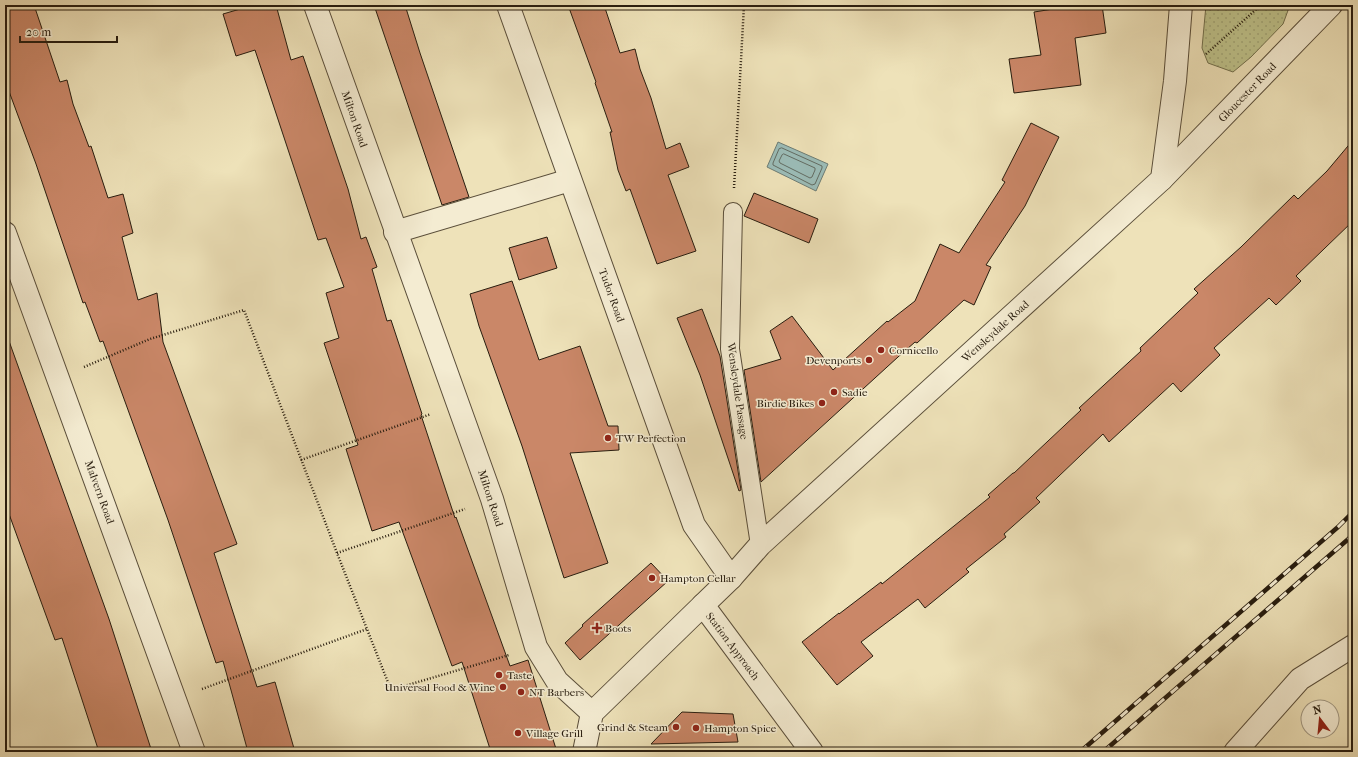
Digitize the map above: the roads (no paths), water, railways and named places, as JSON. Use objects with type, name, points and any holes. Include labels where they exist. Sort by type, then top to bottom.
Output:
[{"type":"street","name":"Milton Road","points":[[315,5],[492,499],[536,646],[556,681],[592,713]]},
{"type":"street","name":"Tudor Road","points":[[508,5],[694,525],[730,578]]},
{"type":"street","points":[[1162,179],[1175,81],[1181,5]]},
{"type":"street","name":"Gloucester Road","points":[[1162,179],[1331,5]]},
{"type":"street","name":"Wensleydale Road","points":[[703,606],[760,544],[1162,179]]},
{"type":"street","points":[[396,232],[570,180]]},
{"type":"street","name":"Malvern Road","points":[[5,233],[194,752]]},
{"type":"street","name":"Station Approach","points":[[592,713],[703,606],[812,752]]},
{"type":"street","points":[[1236,752],[1300,679],[1353,646]]},
{"type":"street","points":[[584,752],[592,713]]},
{"type":"lane","name":"Wensleydale Passage","points":[[733,212],[730,349],[760,544]]},
{"type":"water","points":[[778,142],[828,164],[816,191],[767,167]]},
{"type":"railway","points":[[1080,752],[1338,527],[1353,512]]},
{"type":"railway","points":[[1103,752],[1353,535]]},
{"type":"place","name":"Cornicello","points":[[881,350]]},
{"type":"place","name":"Devenports","points":[[869,360]]},
{"type":"place","name":"Sadie","points":[[834,392]]},
{"type":"place","name":"Birdie Bikes","points":[[822,403]]},
{"type":"place","name":"TW Perfection","points":[[608,438]]},
{"type":"place","name":"Hampton Cellar","points":[[652,578]]},
{"type":"place","name":"Boots","points":[[597,628]]},
{"type":"place","name":"Taste","points":[[499,675]]},
{"type":"place","name":"Universal Food & Wine","points":[[503,687]]},
{"type":"place","name":"NT Barbers","points":[[521,692]]},
{"type":"place","name":"Grind & Steam","points":[[676,727]]},
{"type":"place","name":"Hampton Spice","points":[[696,728]]},
{"type":"place","name":"Village Grill","points":[[518,733]]}]
